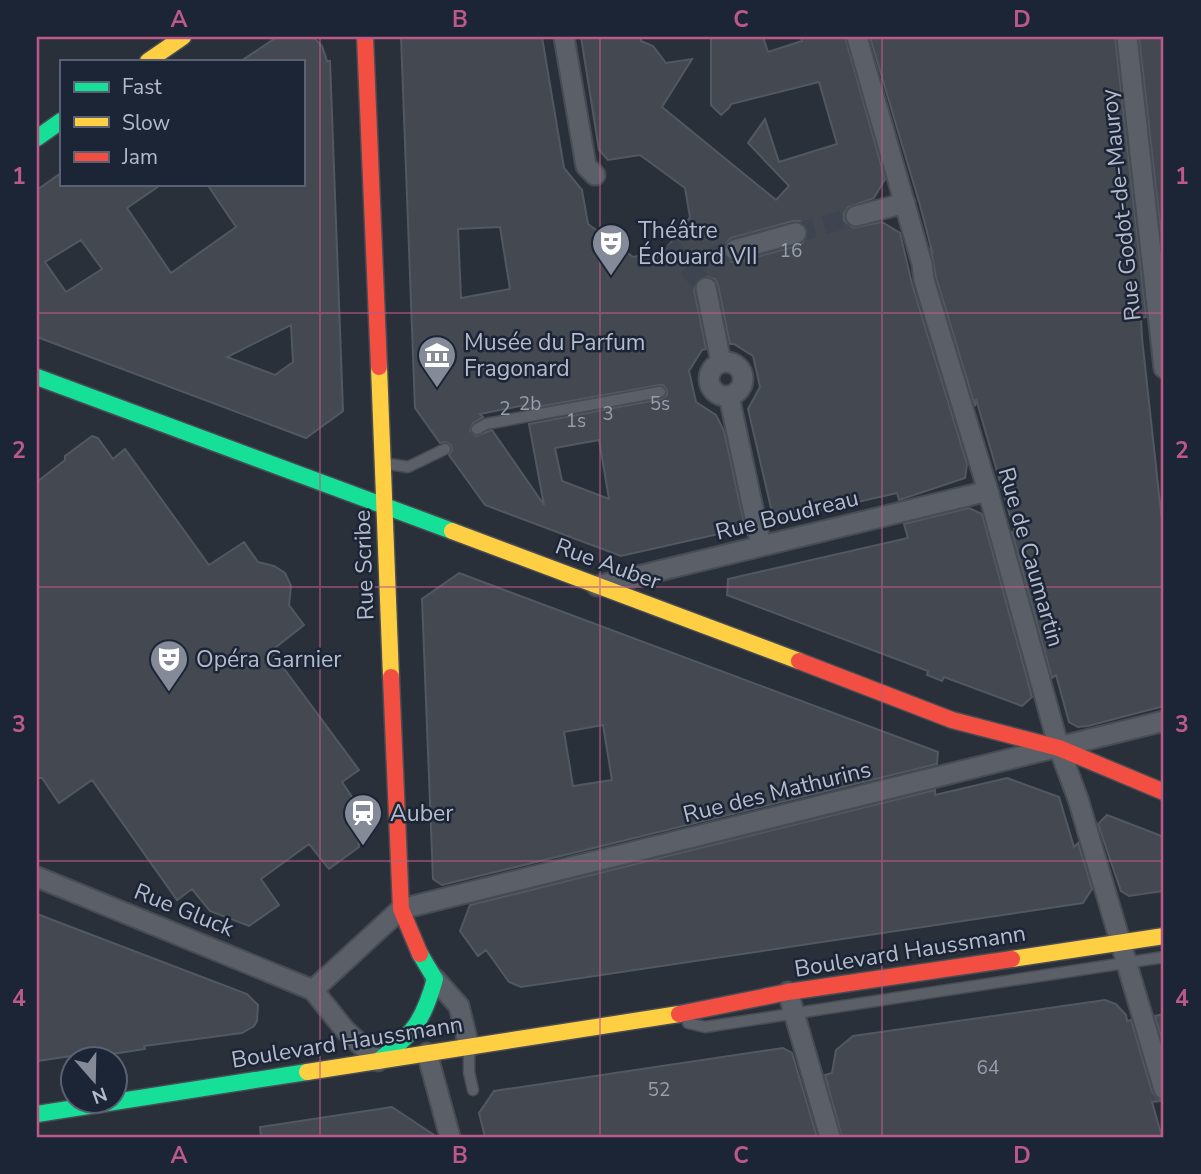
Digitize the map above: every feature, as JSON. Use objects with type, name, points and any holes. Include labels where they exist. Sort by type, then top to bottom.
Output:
[{"type":"main road","points":[[149,60],[183,37]]},
{"type":"main road","name":"Rue Scribe","points":[[365,37],[401,909],[417,947],[435,979]]},
{"type":"main road","points":[[37,138],[60,122]]},
{"type":"main road","name":"Rue Auber","points":[[37,377],[661,608],[952,720],[1059,748],[1164,792]]},
{"type":"main road","name":"Boulevard Haussmann","points":[[37,1114],[664,1017],[788,992],[1164,936]]},
{"type":"main road","points":[[378,1061],[418,1027],[425,1016],[435,979]]},
{"type":"street","points":[[564,37],[586,166],[595,174]]},
{"type":"street","name":"Rue de Caumartin","points":[[858,37],[922,264],[924,281],[988,491],[1059,748],[1078,799],[1164,1088]]},
{"type":"street","name":"Rue Godot-de-Mauroy","points":[[1127,37],[1164,368]]},
{"type":"street","points":[[856,216],[905,202]]},
{"type":"street","points":[[735,250],[796,233]]},
{"type":"street","points":[[706,288],[721,362],[737,366],[743,375],[742,386],[729,396],[761,546]]},
{"type":"street","name":"Rue Boudreau","points":[[597,586],[988,491]]},
{"type":"street","name":"Rue des Mathurins","points":[[401,909],[1164,721]]},
{"type":"street","name":"Rue Gluck","points":[[37,877],[313,990]]},
{"type":"street","points":[[378,1061],[345,1030],[313,990],[401,909]]},
{"type":"street","points":[[435,979],[459,1006],[469,1047]]},
{"type":"street","points":[[788,992],[830,1137]]},
{"type":"street","points":[[427,1053],[450,1137]]},
{"type":"lane","points":[[477,429],[486,424],[660,392]]},
{"type":"lane","points":[[383,462],[408,467],[445,449]]},
{"type":"lane","name":"Boulevard Haussmann","points":[[664,1017],[705,1027],[1164,957]]},
{"type":"lane","points":[[469,1047],[469,1072],[474,1090]]},
{"type":"building","points":[[277,37],[313,37],[322,46],[327,61],[330,61],[343,411],[306,438],[37,337],[37,190],[60,174],[60,186],[159,186],[127,208],[171,273],[236,227],[208,186],[304,186],[304,60],[242,60]],"holes":[[[81,240],[102,269],[66,292],[45,262]],[[291,325],[293,362],[275,375],[227,357]]]},
{"type":"building","points":[[401,37],[542,37],[564,168],[582,190],[588,224],[633,257],[664,251],[683,227],[690,217],[685,188],[640,155],[608,160],[599,150],[581,37],[641,37],[641,41],[653,46],[666,63],[692,59],[662,107],[776,200],[789,186],[748,143],[765,119],[779,162],[837,144],[819,82],[731,104],[721,115],[711,105],[711,37],[763,37],[768,52],[802,41],[801,37],[845,37],[885,179],[874,198],[848,207],[844,220],[853,228],[882,222],[900,233],[912,284],[967,464],[965,478],[899,500],[897,493],[774,521],[748,409],[760,387],[753,356],[730,344],[718,285],[715,279],[704,276],[697,279],[694,290],[706,349],[702,350],[689,371],[696,402],[716,415],[724,431],[745,528],[621,556],[485,505],[449,455],[451,445],[440,443],[415,408]],"holes":[[[793,221],[800,221],[808,229],[808,237],[800,245],[738,262],[731,262],[723,254],[723,246],[731,238]],[[500,227],[510,289],[461,298],[458,229]],[[659,385],[663,385],[667,390],[667,395],[661,399],[529,424],[544,505],[492,430],[476,436],[470,430],[473,423],[483,417],[480,414],[525,405],[526,409]],[[599,440],[609,499],[562,481],[555,448]]]},
{"type":"building","points":[[870,37],[1115,37],[1146,317],[1141,318],[1142,338],[1164,540],[1164,706],[1088,726],[1078,727],[1069,722],[1056,675],[1052,678],[1012,532],[1015,533],[976,399],[975,406],[936,277],[920,205]]},
{"type":"building","points":[[1139,37],[1164,37],[1164,260]]},
{"type":"building","name":"Opéra Garnier","points":[[92,436],[98,438],[113,459],[125,449],[209,565],[244,542],[258,562],[274,566],[285,573],[291,586],[289,605],[304,625],[271,651],[359,770],[342,782],[357,804],[359,847],[329,869],[309,844],[261,879],[279,905],[249,926],[210,911],[192,889],[177,900],[92,780],[59,803],[42,778],[37,778],[37,482]]},
{"type":"building","points":[[969,508],[982,514],[1032,697],[1022,706],[944,677],[942,681],[927,675],[928,671],[727,595],[728,579],[908,538],[904,524]]},
{"type":"building","points":[[459,573],[938,752],[937,764],[442,885],[433,879],[422,599]],"holes":[[[603,725],[612,780],[573,786],[564,732]]]},
{"type":"building","points":[[1007,778],[1059,797],[1074,847],[1078,843],[1092,889],[1083,903],[521,987],[509,982],[486,950],[478,956],[460,931],[470,905],[935,790],[935,795]]},
{"type":"building","points":[[1107,815],[1164,837],[1164,891],[1129,896],[1121,891],[1098,824]]},
{"type":"building","points":[[37,914],[247,994],[258,1005],[257,1021],[242,1033],[144,1046],[145,1049],[130,1051],[130,1044],[60,1044],[60,1058],[37,1061]]},
{"type":"building","points":[[1105,1000],[1116,1004],[1126,1015],[1127,1021],[1131,1020],[1152,1092],[1161,1101],[1152,1102],[1162,1137],[842,1137],[825,1075],[832,1073],[836,1050],[853,1036]]},
{"type":"building","points":[[1164,1014],[1164,1047],[1155,1016]]},
{"type":"building","points":[[783,1048],[792,1053],[817,1137],[485,1137],[479,1113],[494,1091]]},
{"type":"building","points":[[392,1107],[437,1137],[261,1137],[260,1127]]},
{"type":"tunnel","points":[[796,233],[856,216]]},
{"type":"tunnel","points":[[669,245],[704,286]]},
{"type":"tunnel","points":[[685,264],[735,250]]},
{"type":"traffic: fast","points":[[37,138],[60,122]]},
{"type":"traffic: fast","points":[[37,377],[452,531]]},
{"type":"traffic: fast","points":[[378,1061],[408,1035],[426,1006],[435,979],[420,954]]},
{"type":"traffic: fast","points":[[37,1114],[307,1072]]},
{"type":"traffic: slow","points":[[149,60],[183,37]]},
{"type":"traffic: slow","points":[[379,367],[391,677]]},
{"type":"traffic: slow","points":[[452,531],[799,661]]},
{"type":"traffic: slow","points":[[1012,959],[1164,936]]},
{"type":"traffic: slow","points":[[307,1072],[679,1014]]},
{"type":"traffic: jam","points":[[365,37],[379,367]]},
{"type":"traffic: jam","points":[[799,661],[952,720],[1059,748],[1164,792]]},
{"type":"traffic: jam","points":[[391,677],[401,909],[420,954]]},
{"type":"traffic: jam","points":[[679,1014],[788,992],[1012,959]]},
{"type":"place","name":"Théâtre Édouard VII","points":[[611,277]]},
{"type":"place","name":"Musée du Parfum Fragonard","points":[[437,389]]},
{"type":"place","name":"Opéra Garnier","points":[[169,693]]},
{"type":"place","name":"Auber","points":[[363,847]]}]
